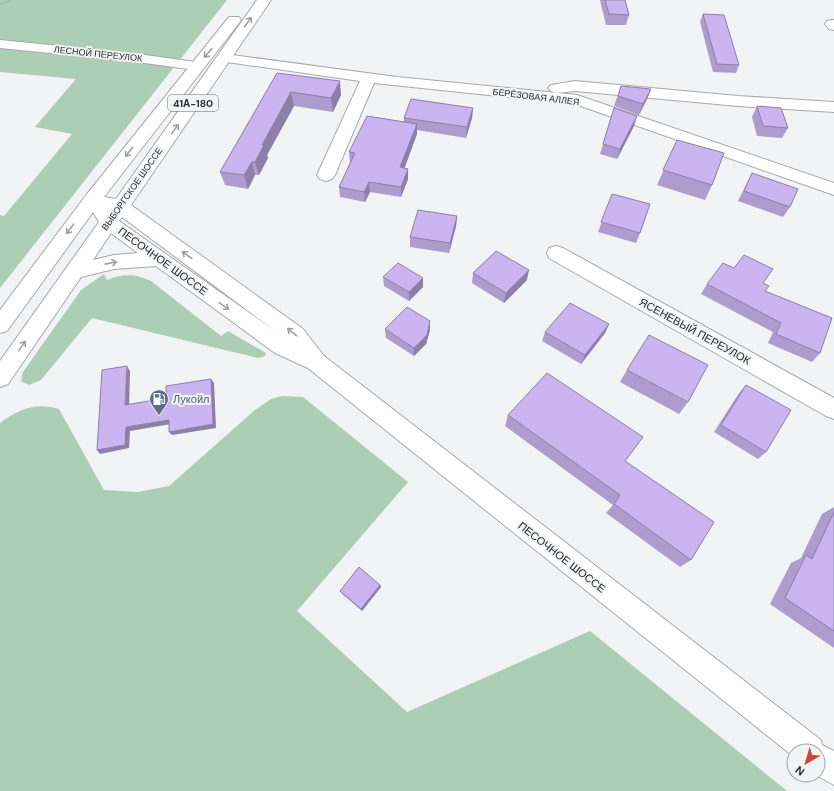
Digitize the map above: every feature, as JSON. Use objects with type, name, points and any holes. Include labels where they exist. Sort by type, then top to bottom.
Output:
[{"type":"main road","name":"41А-180","points":[[0,325],[93,198],[196,66],[227,30],[249,0]]},
{"type":"main road","name":"ВЫБОРГСКОЕ ШОССЕ","points":[[0,378],[108,222],[225,58],[264,0]]},
{"type":"main road","name":"ЛЕСНОЙ ПЕРЕУЛОК","points":[[0,44],[130,57],[196,66]]},
{"type":"main road","name":"БЕРЁЗОВАЯ АЛЛЕЯ","points":[[225,58],[369,78],[576,100],[834,189]]},
{"type":"main road","points":[[326,175],[369,78]]},
{"type":"main road","points":[[506,93],[575,86],[738,101],[834,107]]},
{"type":"main road","name":"ПЕСОЧНОЕ ШОССЕ","points":[[93,198],[120,206],[296,335],[316,362]]},
{"type":"main road","name":"ПЕСОЧНОЕ ШОССЕ","points":[[93,198],[108,222],[282,347],[316,362],[800,743]]},
{"type":"main road","name":"ЯСЕНЕВЫЙ ПЕРЕУЛОК","points":[[556,253],[834,409]]},
{"type":"main road","points":[[73,272],[114,262],[158,259]]},
{"type":"path","points":[[0,4],[11,0]]},
{"type":"green space","points":[[0,0],[227,0],[0,288],[0,215],[4,216],[72,134],[35,127],[76,79],[0,72]]},
{"type":"green space","points":[[104,274],[107,280],[118,276],[129,275],[145,278],[151,281],[221,336],[228,331],[266,353],[265,356],[258,358],[92,318],[41,380],[29,385],[21,381],[23,372],[81,290]]},
{"type":"green space","points":[[282,396],[303,397],[408,482],[297,611],[407,712],[590,631],[787,791],[0,791],[0,423],[14,414],[28,408],[43,406],[59,409],[104,490],[138,492],[169,486],[255,410],[271,399]]},
{"type":"building","points":[[605,0],[625,0],[629,15],[609,14]]},
{"type":"building","points":[[703,14],[724,15],[739,65],[717,64]]},
{"type":"building","points":[[277,73],[340,81],[331,98],[291,92],[262,145],[264,145],[255,162],[252,162],[244,175],[220,172]]},
{"type":"building","points":[[621,86],[651,89],[643,104],[618,96]]},
{"type":"building","points":[[411,99],[473,108],[467,127],[404,118]]},
{"type":"building","points":[[757,106],[781,108],[788,128],[763,126]]},
{"type":"building","points":[[614,108],[637,116],[620,149],[603,144]]},
{"type":"building","points":[[367,116],[417,124],[400,167],[408,169],[401,187],[369,182],[364,192],[339,187],[355,153],[349,152]]},
{"type":"building","points":[[677,140],[724,153],[712,185],[663,170]]},
{"type":"building","points":[[752,173],[798,189],[790,207],[744,191]]},
{"type":"building","points":[[612,194],[650,204],[640,233],[601,222]]},
{"type":"building","points":[[418,210],[457,216],[450,243],[410,237]]},
{"type":"building","points":[[496,251],[529,270],[506,293],[473,273]]},
{"type":"building","points":[[744,255],[773,269],[763,283],[769,286],[765,291],[832,318],[820,353],[776,334],[781,323],[707,284],[723,263],[734,268]]},
{"type":"building","points":[[398,263],[423,278],[409,292],[383,277]]},
{"type":"building","points":[[570,303],[609,324],[585,355],[545,332]]},
{"type":"building","points":[[407,307],[430,321],[427,335],[414,348],[385,329]]},
{"type":"building","points":[[649,335],[708,365],[688,402],[627,370]]},
{"type":"building","name":"Лукойл","points":[[127,366],[125,405],[166,398],[166,386],[211,379],[213,424],[169,432],[169,420],[126,427],[125,445],[97,450],[102,370]]},
{"type":"building","points":[[547,373],[643,437],[625,461],[714,522],[691,560],[614,504],[620,495],[508,415]]},
{"type":"building","points":[[746,385],[791,410],[766,452],[721,425]]},
{"type":"building","points":[[834,512],[834,631],[785,598],[806,555],[812,559]]},
{"type":"building","points":[[359,567],[380,585],[361,609],[340,591]]},
{"type":"place","name":"Лукойл","points":[[159,416]]}]
